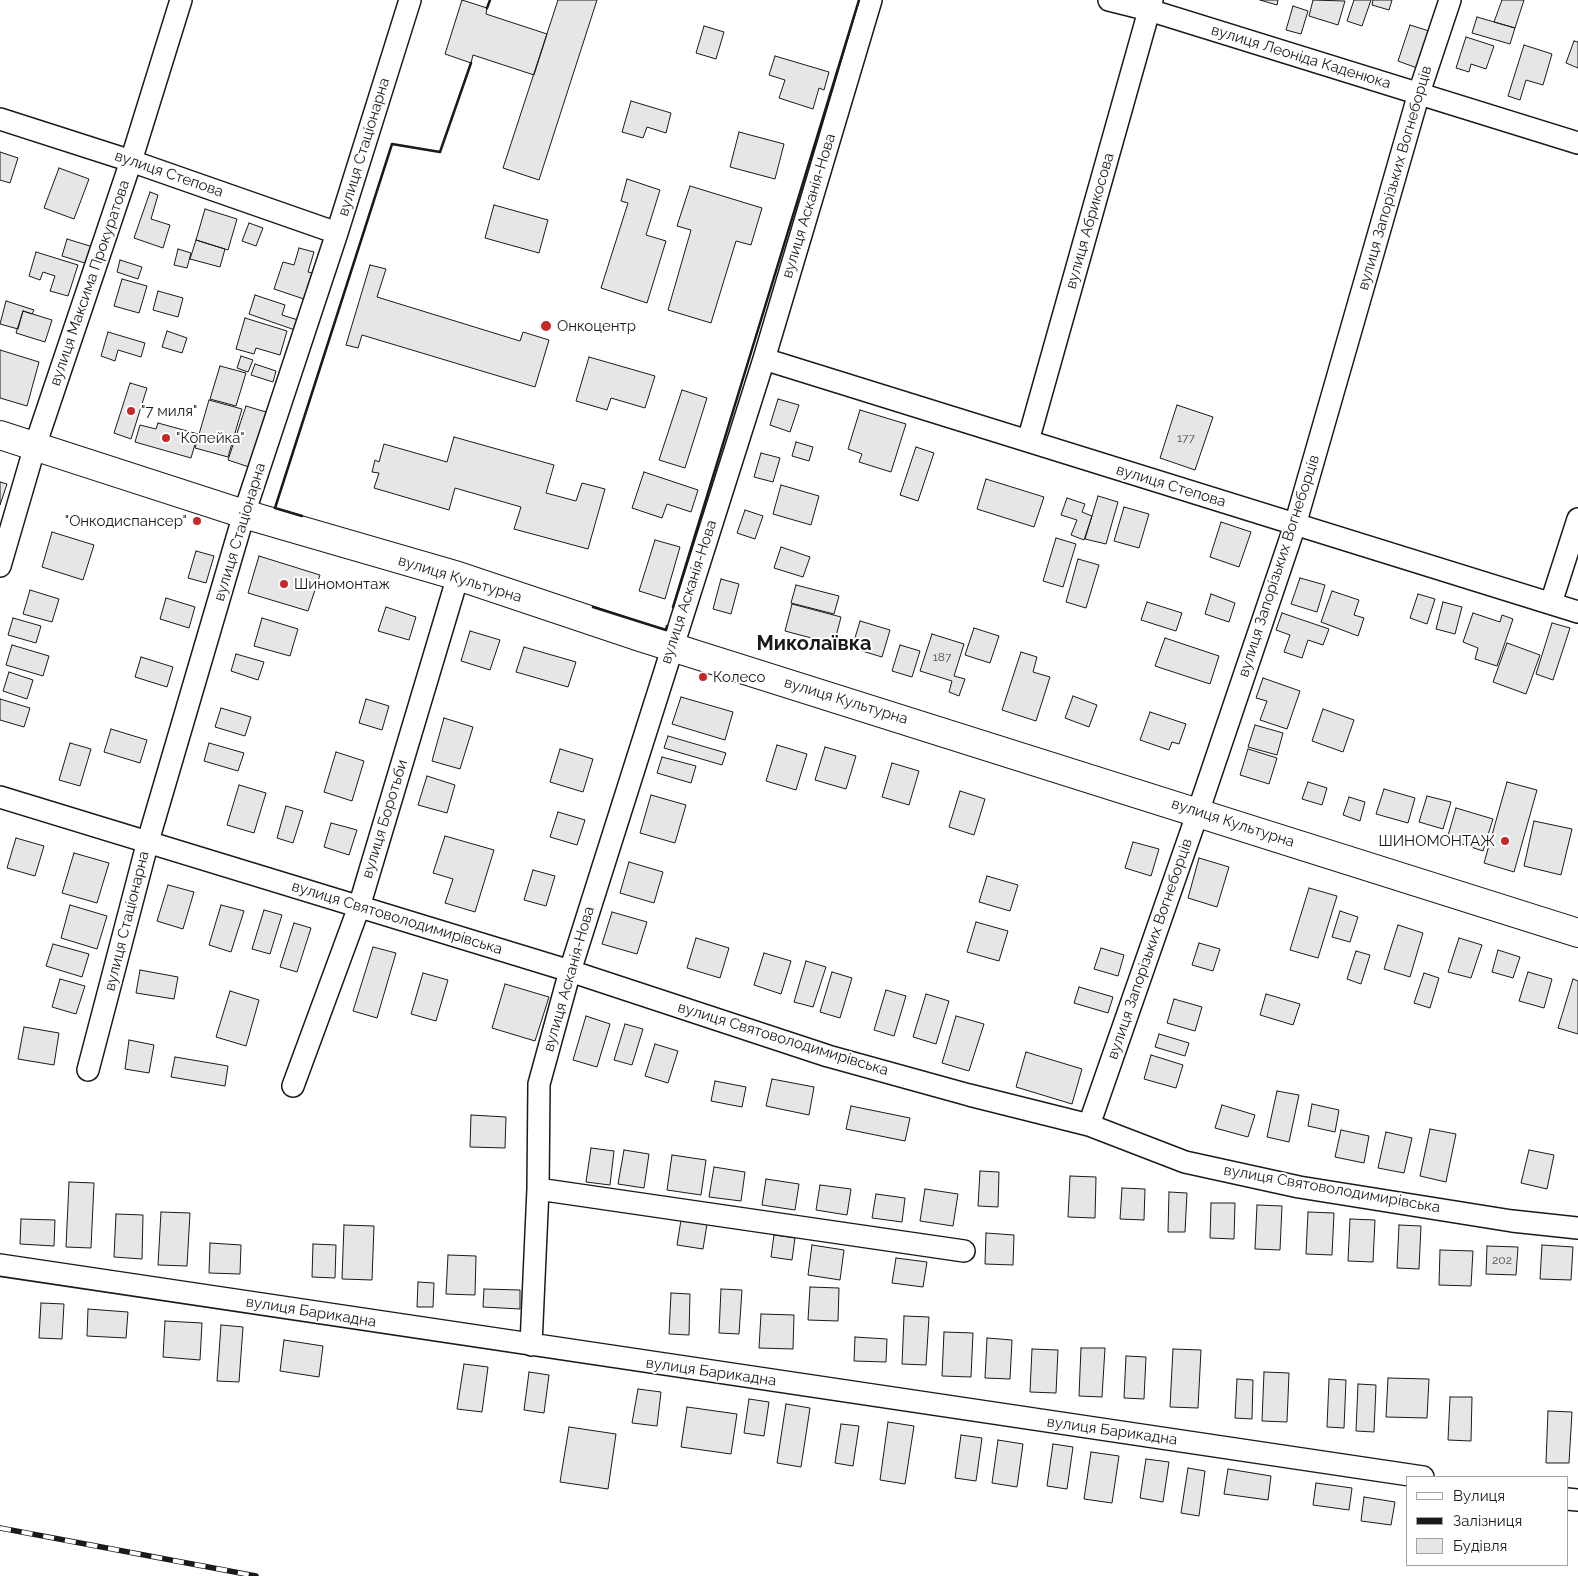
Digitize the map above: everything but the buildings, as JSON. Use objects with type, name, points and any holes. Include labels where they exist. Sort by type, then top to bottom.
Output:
[{"type":"main road","name":"вулиця Культурна","points":[[0,435],[244,514],[458,576],[671,646],[1578,932]]},
{"type":"street","name":"вулиця Максима Прокуратова","points":[[0,566],[35,446],[131,161],[181,0]]},
{"type":"street","name":"вулиця Стаціонарна","points":[[88,1070],[148,841],[244,514],[337,233],[410,0]]},
{"type":"street","name":"вулиця Асканія-Нова","points":[[532,1345],[538,1189],[538,1084],[570,971],[671,646],[764,359],[871,0]]},
{"type":"street","name":"вулиця Леоніда Каденюка","points":[[1109,0],[1150,5],[1578,143]]},
{"type":"street","name":"вулиця Запорізьких Вогнеборців","points":[[1089,1125],[1295,525],[1419,93],[1450,0]]},
{"type":"street","name":"вулиця Абрикосова","points":[[1028,441],[1150,5]]},
{"type":"street","name":"вулиця Степова","points":[[0,119],[131,161],[337,233]]},
{"type":"street","name":"вулиця Степова","points":[[764,359],[1578,612]]},
{"type":"street","points":[[1551,604],[1578,518]]},
{"type":"street","name":"вулиця Боротьби","points":[[293,1086],[359,907],[458,576]]},
{"type":"street","name":"вулиця Святоволодимирівська","points":[[0,797],[570,971],[828,1056],[1089,1125],[1185,1162],[1289,1185],[1512,1221],[1578,1228]]},
{"type":"street","points":[[538,1189],[964,1251]]},
{"type":"street","name":"вулиця Барикадна","points":[[0,1265],[1416,1476]]},
{"type":"railway","points":[[0,1528],[256,1576]]},
{"type":"wall","points":[[487,8],[490,0]]},
{"type":"wall","points":[[673,607],[859,0]]},
{"type":"wall","points":[[302,516],[275,508],[392,144],[440,152],[471,63]]},
{"type":"wall","points":[[593,607],[666,630],[667,626]]},
{"type":"place","name":"Онкоцентр","points":[[546,326]]},
{"type":"place","name":"\"7 миля\"","points":[[131,411]]},
{"type":"place","name":"\"Копейка\"","points":[[166,438]]},
{"type":"place","name":"\"Онкодиспансер\"","points":[[197,521]]},
{"type":"place","name":"Шиномонтаж","points":[[284,584]]},
{"type":"place","name":"Колесо","points":[[703,677]]},
{"type":"place","name":"ШИНОМОНТАЖ","points":[[1505,841]]},
{"type":"district","name":"Миколаївка","points":[[814,644]]}]
